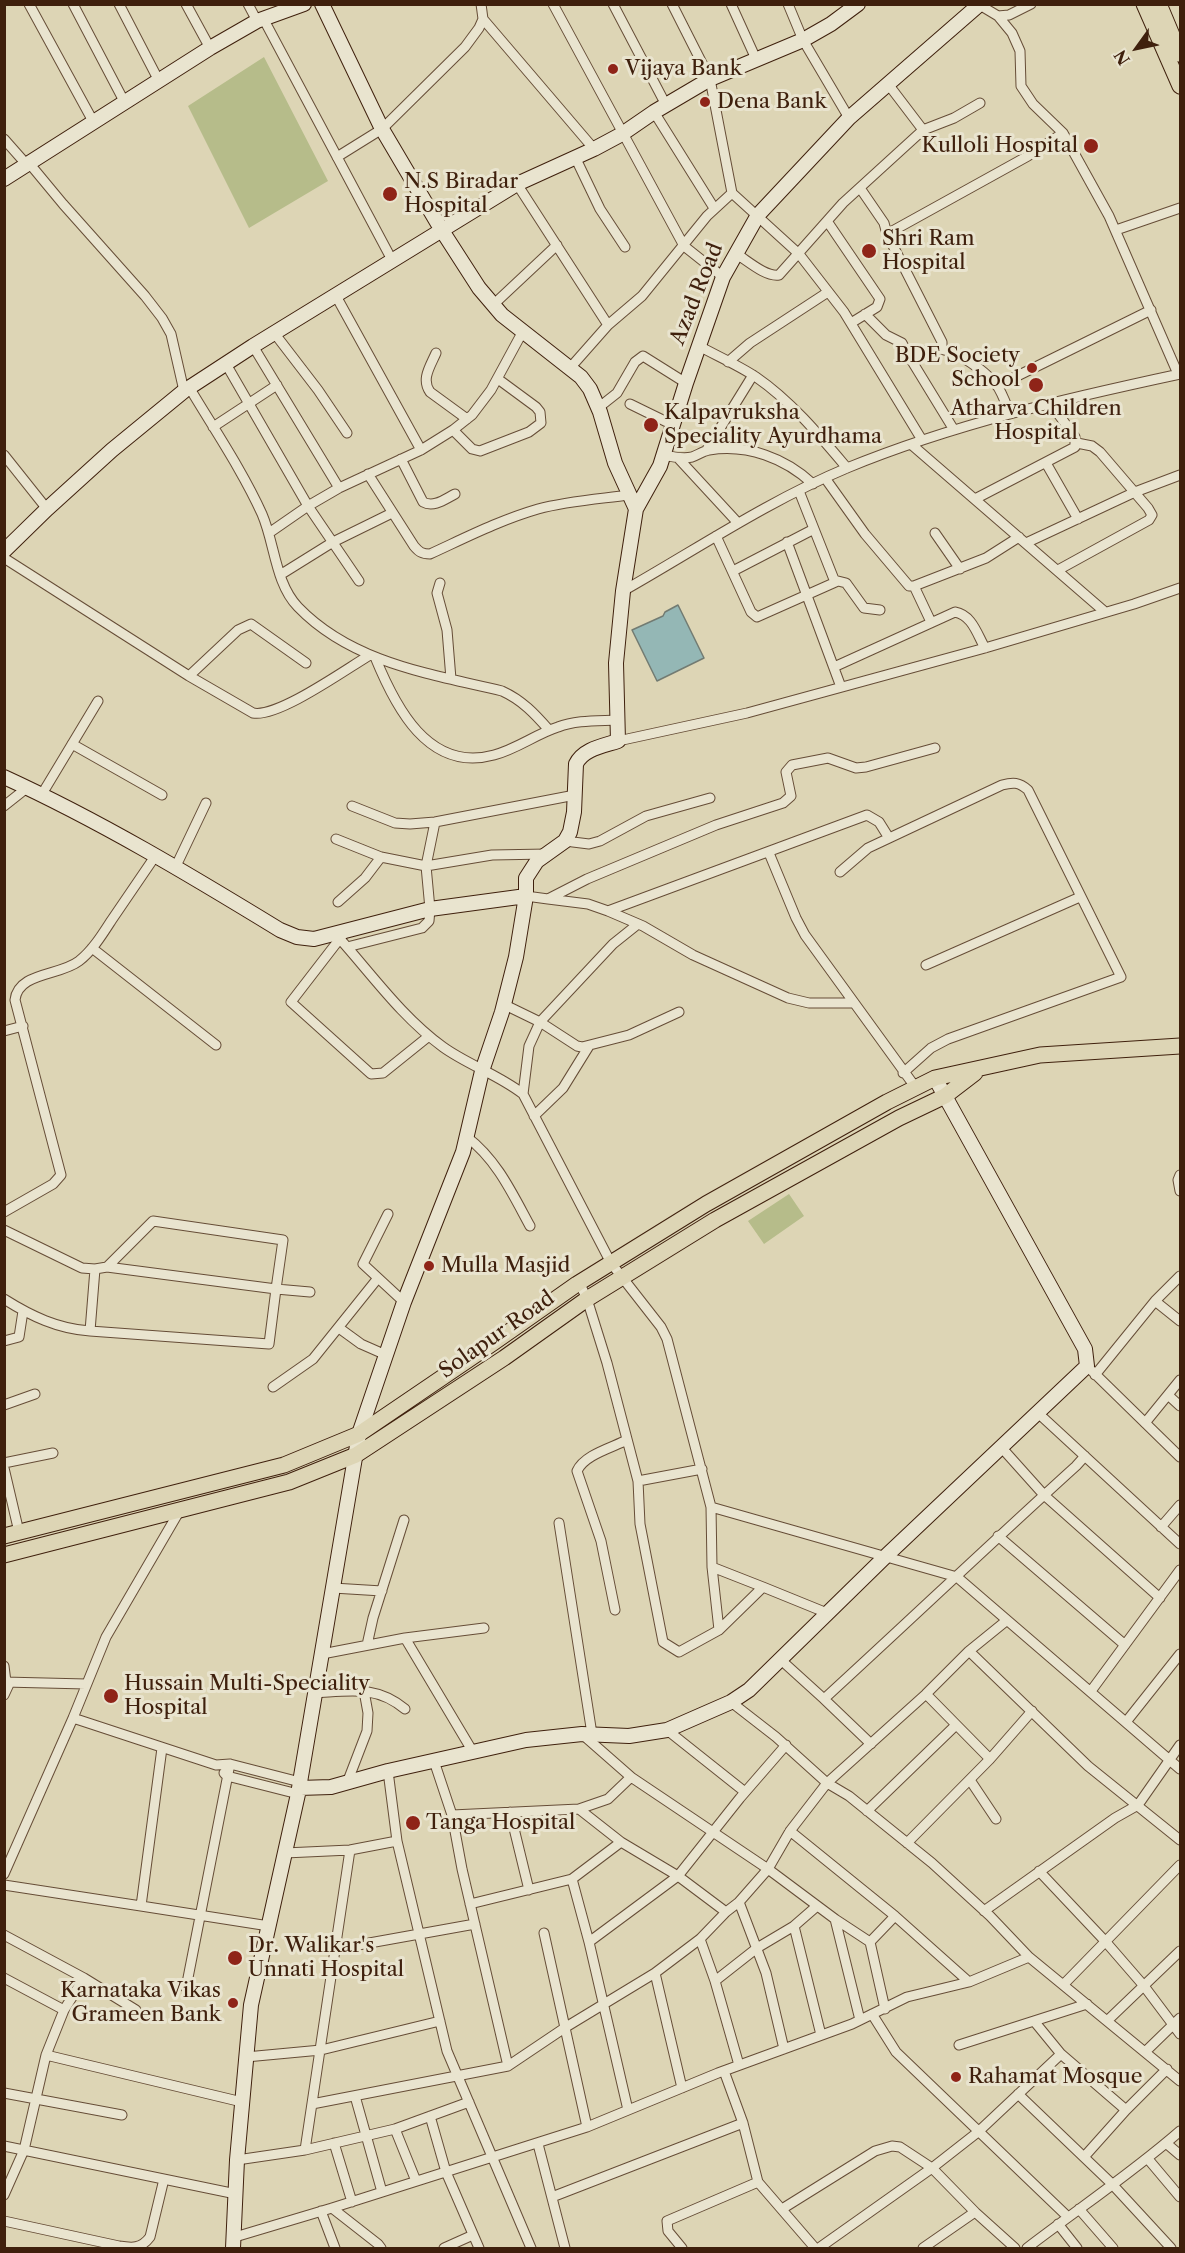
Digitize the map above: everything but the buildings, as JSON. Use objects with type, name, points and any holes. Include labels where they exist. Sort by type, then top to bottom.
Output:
[{"type":"main road","points":[[1144,4],[1180,87]]},
{"type":"main road","points":[[1159,4],[1180,54]]},
{"type":"main road","name":"Solapur Road","points":[[12,1534],[284,1465],[359,1434],[579,1282],[706,1204],[887,1102],[935,1078],[980,1070],[1040,1055],[1180,1046]]},
{"type":"main road","name":"Solapur Road","points":[[4,1555],[289,1482],[356,1455],[504,1358],[587,1299],[716,1220],[899,1118],[945,1096],[980,1070]]},
{"type":"street","points":[[29,4],[94,123]]},
{"type":"street","points":[[73,4],[126,102]]},
{"type":"street","points":[[119,4],[159,81]]},
{"type":"street","points":[[186,4],[210,48]]},
{"type":"street","points":[[248,4],[260,20],[392,260]]},
{"type":"street","points":[[4,179],[210,48],[260,20],[304,4]]},
{"type":"street","points":[[322,4],[382,129],[479,288],[493,305],[581,378],[590,389],[598,408],[615,463],[636,509],[623,591],[616,663],[618,741]]},
{"type":"street","points":[[480,4],[483,20],[594,149]]},
{"type":"street","points":[[553,4],[684,246],[723,277]]},
{"type":"street","points":[[612,4],[660,109],[714,208]]},
{"type":"street","points":[[672,4],[710,79],[732,193],[799,254],[828,291],[851,323],[922,440]]},
{"type":"street","points":[[731,4],[756,59]]},
{"type":"street","points":[[788,4],[803,40],[849,118]]},
{"type":"street","points":[[4,551],[46,509],[112,450],[187,389],[254,346],[517,184],[576,159],[622,134],[710,79],[803,40],[831,24],[858,4]]},
{"type":"street","points":[[998,16],[1009,15],[1030,4]]},
{"type":"street","points":[[623,591],[738,523],[799,490],[847,468],[922,440],[1010,414],[1179,374],[1116,230],[1063,133],[1033,104],[1021,86],[1020,51],[1012,33],[998,16],[979,5]]},
{"type":"street","name":"Azad Road","points":[[636,509],[660,466],[723,277],[758,215],[849,118],[979,5]]},
{"type":"street","points":[[337,157],[382,129],[465,47],[483,20]]},
{"type":"street","points":[[888,84],[923,130]]},
{"type":"street","points":[[735,253],[773,276],[785,272],[827,221],[923,130],[954,118],[980,104]]},
{"type":"street","points":[[887,234],[1028,156],[1063,133]]},
{"type":"street","points":[[4,139],[145,296],[162,318],[171,334],[187,389],[213,426],[246,483],[269,533],[287,591],[297,605],[312,620],[346,644],[373,656],[395,665],[502,691],[516,697],[549,730]]},
{"type":"street","points":[[576,159],[600,209],[625,247]]},
{"type":"street","points":[[517,184],[608,325]]},
{"type":"street","points":[[860,188],[884,223],[887,234],[942,342],[942,349]]},
{"type":"street","points":[[570,369],[608,325],[642,297],[714,208],[732,193]]},
{"type":"street","points":[[1116,230],[1180,208]]},
{"type":"street","points":[[827,221],[880,299],[877,307],[851,323]]},
{"type":"street","points":[[493,305],[557,245]]},
{"type":"street","points":[[728,362],[750,343],[828,291]]},
{"type":"street","points":[[336,296],[421,450]]},
{"type":"street","points":[[997,386],[1151,310]]},
{"type":"street","points":[[865,314],[886,335],[903,343],[954,430]]},
{"type":"street","points":[[269,533],[339,488],[421,450],[467,419],[480,406],[498,379],[523,331]]},
{"type":"street","points":[[274,334],[318,390],[347,433]]},
{"type":"street","points":[[254,346],[339,488]]},
{"type":"street","points":[[699,346],[753,375],[790,406],[823,439],[847,468]]},
{"type":"street","points":[[910,358],[924,351],[942,349],[959,356],[978,368],[997,386],[1010,414]]},
{"type":"street","points":[[436,353],[426,375],[427,387],[430,392],[467,419]]},
{"type":"street","points":[[598,408],[617,393],[635,362],[643,356],[686,383]]},
{"type":"street","points":[[226,364],[308,506],[359,580]]},
{"type":"street","points":[[706,451],[753,375]]},
{"type":"street","points":[[453,430],[472,449],[480,451],[530,432],[541,423],[540,412],[536,407],[498,379]]},
{"type":"street","points":[[213,426],[277,385]]},
{"type":"street","points":[[630,404],[673,425]]},
{"type":"street","points":[[975,499],[1075,447],[1077,442],[1075,437],[1051,404]]},
{"type":"street","points":[[1058,570],[1149,520],[1152,515],[1100,452],[1092,446],[1077,442]]},
{"type":"street","points":[[912,445],[1105,612]]},
{"type":"street","points":[[664,455],[678,458],[692,457],[706,451],[737,448],[785,462],[798,469],[813,484]]},
{"type":"street","points":[[4,455],[46,509]]},
{"type":"street","points":[[678,458],[738,523]]},
{"type":"street","points":[[401,459],[423,502],[428,505],[436,504],[455,494]]},
{"type":"street","points":[[1046,462],[1078,519]]},
{"type":"street","points":[[368,474],[418,552],[430,554],[498,523],[537,510],[559,504],[629,495]]},
{"type":"street","points":[[825,478],[891,567],[905,583],[914,586],[986,558],[1022,540],[1078,519],[1135,492],[1180,475]]},
{"type":"street","points":[[799,490],[835,582]]},
{"type":"street","points":[[280,574],[333,542],[392,513]]},
{"type":"street","points":[[733,571],[814,529]]},
{"type":"street","points":[[935,533],[960,568]]},
{"type":"street","points":[[716,536],[751,612],[757,617],[838,581],[846,583],[864,608],[880,610]]},
{"type":"street","points":[[787,542],[841,687]]},
{"type":"street","points":[[4,558],[189,676],[253,713],[273,711],[373,656]]},
{"type":"street","points":[[440,583],[437,593],[447,630],[451,679]]},
{"type":"street","points":[[914,586],[931,622]]},
{"type":"street","points":[[1029,1958],[969,1982],[907,1997],[821,2036],[739,2065],[587,2127],[321,2211],[234,2242],[237,2160],[251,2005],[299,1788],[359,1434],[404,1302],[463,1152],[482,1071],[516,957],[526,896],[526,878],[531,868],[565,841],[570,832],[574,812],[576,764],[579,758],[585,753],[618,741],[747,713],[985,648],[1180,588]]},
{"type":"street","points":[[834,667],[955,612],[969,618],[985,648]]},
{"type":"street","points":[[189,676],[238,630],[251,624],[306,663]]},
{"type":"street","points":[[373,656],[390,692],[413,728],[435,746],[455,755],[473,758],[494,755],[569,723],[617,720]]},
{"type":"street","points":[[42,794],[98,701]]},
{"type":"street","points":[[72,744],[162,795]]},
{"type":"street","points":[[548,899],[587,879],[716,825],[788,800],[791,796],[786,772],[792,765],[828,758],[856,768],[935,748]]},
{"type":"street","points":[[4,777],[42,794],[156,855],[280,930],[297,937],[314,939],[342,936],[430,909],[526,896],[588,904],[608,911],[638,924],[693,955],[788,998],[809,1003],[854,1003]]},
{"type":"street","points":[[840,872],[868,848],[1002,784],[1020,783],[1028,790],[1121,977],[948,1039],[924,1053],[903,1072]]},
{"type":"street","points":[[4,806],[28,788]]},
{"type":"street","points":[[352,806],[395,823],[410,824],[435,822],[575,795]]},
{"type":"street","points":[[565,841],[590,844],[646,816],[710,798]]},
{"type":"street","points":[[176,866],[206,803]]},
{"type":"street","points":[[608,911],[867,815],[879,822],[889,838]]},
{"type":"street","points":[[347,947],[422,928],[429,921],[426,866],[435,822]]},
{"type":"street","points":[[336,839],[381,857],[426,866],[492,855],[547,854]]},
{"type":"street","points":[[769,853],[796,918],[806,935],[916,1088]]},
{"type":"street","points":[[4,1212],[53,1184],[61,1175],[15,1000],[16,992],[26,982],[73,966],[92,948],[156,855]]},
{"type":"street","points":[[339,902],[364,878],[381,857]]},
{"type":"street","points":[[926,965],[1080,897]]},
{"type":"street","points":[[523,1094],[529,1046],[540,1022],[613,944],[638,924]]},
{"type":"street","points":[[342,936],[347,947],[371,977],[429,1036],[444,1048],[523,1094],[611,1263],[621,1279],[662,1327],[711,1508],[712,1567],[719,1630]]},
{"type":"street","points":[[342,936],[291,1002],[371,1074],[382,1073],[429,1036]]},
{"type":"street","points":[[92,948],[216,1045]]},
{"type":"street","points":[[503,1004],[540,1022],[577,1046],[589,1046],[629,1035],[679,1012]]},
{"type":"street","points":[[4,1031],[23,1026]]},
{"type":"street","points":[[534,1116],[563,1088],[589,1046]]},
{"type":"street","points":[[935,1078],[1085,1349],[1091,1371],[1180,1458]]},
{"type":"street","points":[[467,1137],[491,1160],[507,1183],[530,1226]]},
{"type":"street","points":[[1180,1175],[1178,1180],[1180,1191]]},
{"type":"street","points":[[388,1214],[363,1264],[404,1302]]},
{"type":"street","points":[[4,1299],[23,1311],[70,1330],[269,1344],[283,1240],[153,1221],[107,1267]]},
{"type":"street","points":[[4,1230],[82,1268],[107,1267],[310,1292]]},
{"type":"street","points":[[90,1331],[95,1269]]},
{"type":"street","points":[[216,1765],[226,1776],[314,1789],[347,1784],[388,1771],[526,1740],[587,1734],[629,1736],[667,1730],[731,1702],[749,1690],[1001,1447],[1038,1413],[1091,1371],[1180,1276]]},
{"type":"street","points":[[273,1387],[313,1359],[378,1278]]},
{"type":"street","points":[[579,1282],[587,1299],[607,1363],[638,1480],[640,1524],[663,1642],[679,1652],[719,1630],[763,1587]]},
{"type":"street","points":[[1155,1301],[1180,1321]]},
{"type":"street","points":[[4,1341],[19,1337],[23,1311]]},
{"type":"street","points":[[339,1328],[361,1344],[386,1355]]},
{"type":"street","points":[[1145,1424],[1180,1380]]},
{"type":"street","points":[[4,1405],[35,1394]]},
{"type":"street","points":[[1168,1395],[1180,1406]]},
{"type":"street","points":[[1038,1413],[1180,1544]]},
{"type":"street","points":[[615,1610],[601,1541],[577,1471],[580,1464],[588,1459],[627,1440]]},
{"type":"street","points":[[1001,1447],[1044,1495],[1160,1598]]},
{"type":"street","points":[[12,1534],[4,1466],[53,1453]]},
{"type":"street","points":[[824,1699],[1085,1456]]},
{"type":"street","points":[[638,1480],[702,1469]]},
{"type":"street","points":[[1161,1527],[1180,1505]]},
{"type":"street","points":[[711,1508],[957,1577],[1180,1769]]},
{"type":"street","points":[[4,1874],[106,1637],[180,1510]]},
{"type":"street","points":[[367,1645],[404,1520]]},
{"type":"street","points":[[559,1523],[587,1734],[631,1777],[768,1869],[870,1942],[885,2008]]},
{"type":"street","points":[[998,1536],[1125,1645]]},
{"type":"street","points":[[712,1567],[827,1613]]},
{"type":"street","points":[[1090,1691],[1180,1570]]},
{"type":"street","points":[[333,1588],[382,1591]]},
{"type":"street","points":[[312,2104],[508,2066],[603,2003],[655,1973],[700,1939],[739,1902],[768,1869],[790,1831],[827,1783],[926,1694],[969,1651],[1006,1621]]},
{"type":"street","points":[[322,1654],[405,1638],[484,1628]]},
{"type":"street","points":[[405,1638],[473,1752]]},
{"type":"street","points":[[969,1651],[1088,1766],[1180,1840]]},
{"type":"street","points":[[1126,1722],[1180,1654]]},
{"type":"street","points":[[780,1660],[872,1744]]},
{"type":"street","points":[[4,1666],[7,1682],[4,1695]]},
{"type":"street","points":[[7,1682],[86,1684]]},
{"type":"street","points":[[315,1693],[364,1691],[385,1695],[405,1708]]},
{"type":"street","points":[[347,1784],[367,1731],[368,1713],[364,1691]]},
{"type":"street","points":[[926,1694],[990,1759]]},
{"type":"street","points":[[731,1702],[786,1745],[827,1783],[867,1811],[907,1844],[984,1911],[1029,1958],[1064,1984],[1145,2052],[1175,2073],[1126,2110],[1084,2157]]},
{"type":"street","points":[[907,1844],[990,1759],[1032,1711]]},
{"type":"street","points":[[73,1718],[216,1765],[230,1764],[299,1788]]},
{"type":"street","points":[[867,1811],[956,1725]]},
{"type":"street","points":[[667,1730],[745,1792]]},
{"type":"street","points":[[589,1942],[678,1876],[786,1745]]},
{"type":"street","points":[[984,1911],[1115,1818],[1138,1805],[1180,1745]]},
{"type":"street","points":[[141,1906],[162,1748]]},
{"type":"street","points":[[434,1761],[452,1815],[470,1904],[508,2066]]},
{"type":"street","points":[[186,1988],[230,1764]]},
{"type":"street","points":[[388,1771],[398,1841],[447,2051],[531,2248]]},
{"type":"street","points":[[452,1815],[579,1809],[608,1798],[631,1777]]},
{"type":"street","points":[[970,1780],[996,1819]]},
{"type":"street","points":[[579,1809],[621,1842],[678,1876],[726,1912]]},
{"type":"street","points":[[510,1812],[529,1890]]},
{"type":"street","points":[[790,1831],[895,1916],[969,1982]]},
{"type":"street","points":[[285,1853],[351,1850],[398,1841]]},
{"type":"street","points":[[470,1904],[572,1879],[621,1842]]},
{"type":"street","points":[[305,2150],[351,1850]]},
{"type":"street","points":[[1064,1984],[1180,1865]]},
{"type":"street","points":[[1039,1871],[1144,1986],[1180,2034]]},
{"type":"street","points":[[572,1879],[628,2110]]},
{"type":"street","points":[[4,1885],[269,1926]]},
{"type":"street","points":[[739,1902],[766,1973],[784,2049]]},
{"type":"street","points":[[715,1981],[757,1948],[794,1926],[817,1906]]},
{"type":"street","points":[[870,1942],[895,1916]]},
{"type":"street","points":[[835,1919],[860,2020]]},
{"type":"street","points":[[336,1949],[475,1924]]},
{"type":"street","points":[[794,1926],[821,2036]]},
{"type":"street","points":[[544,1933],[587,2127]]},
{"type":"street","points":[[4,1935],[84,1978],[136,2010]]},
{"type":"street","points":[[700,1939],[715,1981],[739,2065]]},
{"type":"street","points":[[1107,2021],[1180,1951]]},
{"type":"street","points":[[655,1973],[682,2088]]},
{"type":"street","points":[[4,1978],[64,2010]]},
{"type":"street","points":[[4,2195],[24,2150],[46,2055],[64,2010],[84,1978]]},
{"type":"street","points":[[959,2045],[1087,2004]]},
{"type":"street","points":[[872,2014],[896,2052],[1068,2217]]},
{"type":"street","points":[[1145,2052],[1180,2018]]},
{"type":"street","points":[[246,2056],[321,2050],[440,2021]]},
{"type":"street","points":[[1034,2021],[1061,2054],[1126,2110]]},
{"type":"street","points":[[724,2071],[743,2123],[758,2182],[817,2248],[932,2168],[978,2132],[1061,2054]]},
{"type":"street","points":[[46,2055],[242,2102]]},
{"type":"street","points":[[4,2093],[122,2115]]},
{"type":"street","points":[[1018,2094],[1112,2184],[1171,2248]]},
{"type":"street","points":[[355,2096],[382,2192]]},
{"type":"street","points":[[237,2160],[305,2150],[395,2128],[469,2102]]},
{"type":"street","points":[[430,2116],[446,2172],[479,2248]]},
{"type":"street","points":[[552,2197],[743,2123]]},
{"type":"street","points":[[395,2128],[416,2181]]},
{"type":"street","points":[[1027,2248],[1149,2159],[1180,2131]]},
{"type":"street","points":[[334,2143],[352,2202]]},
{"type":"street","points":[[1166,2143],[1180,2155]]},
{"type":"street","points":[[538,2144],[565,2248]]},
{"type":"street","points":[[4,2146],[236,2194]]},
{"type":"street","points":[[782,2209],[875,2151],[892,2146],[900,2147],[932,2168],[975,2212],[1015,2248]]},
{"type":"street","points":[[1149,2159],[1180,2197]]},
{"type":"street","points":[[4,2221],[136,2248],[145,2244],[150,2237],[164,2179]]},
{"type":"street","points":[[682,2248],[668,2231],[667,2221],[758,2182]]},
{"type":"street","points":[[332,2208],[381,2248]]},
{"type":"street","points":[[1079,2209],[1113,2248]]},
{"type":"street","points":[[321,2211],[335,2248]]},
{"type":"street","points":[[922,2248],[975,2212]]},
{"type":"street","points":[[1059,2224],[1077,2248]]},
{"type":"street","points":[[444,2248],[473,2235]]},
{"type":"green space","points":[[264,57],[328,181],[249,228],[188,106]]},
{"type":"green space","points":[[789,1194],[804,1216],[764,1244],[748,1221]]},
{"type":"water","points":[[678,605],[704,658],[657,681],[632,630],[663,616],[665,612]]},
{"type":"place","name":"Vijaya Bank","points":[[613,69]]},
{"type":"place","name":"Dena Bank","points":[[705,102]]},
{"type":"place","name":"Kulloli Hospital","points":[[1091,146]]},
{"type":"place","name":"N.S Biradar Hospital","points":[[390,194]]},
{"type":"place","name":"Shri Ram Hospital","points":[[869,251]]},
{"type":"place","name":"BDE Society School","points":[[1032,368]]},
{"type":"place","name":"Atharva Children Hospital","points":[[1036,385]]},
{"type":"place","name":"Kalpavruksha Speciality Ayurdhama","points":[[651,425]]},
{"type":"place","name":"Mulla Masjid","points":[[429,1266]]},
{"type":"place","name":"Hussain Multi-Speciality Hospital","points":[[111,1696]]},
{"type":"place","name":"Tanga Hospital","points":[[413,1823]]},
{"type":"place","name":"Dr. Walikar's Unnati Hospital","points":[[235,1958]]},
{"type":"place","name":"Karnataka Vikas Grameen Bank","points":[[233,2003]]},
{"type":"place","name":"Rahamat Mosque","points":[[956,2077]]}]
